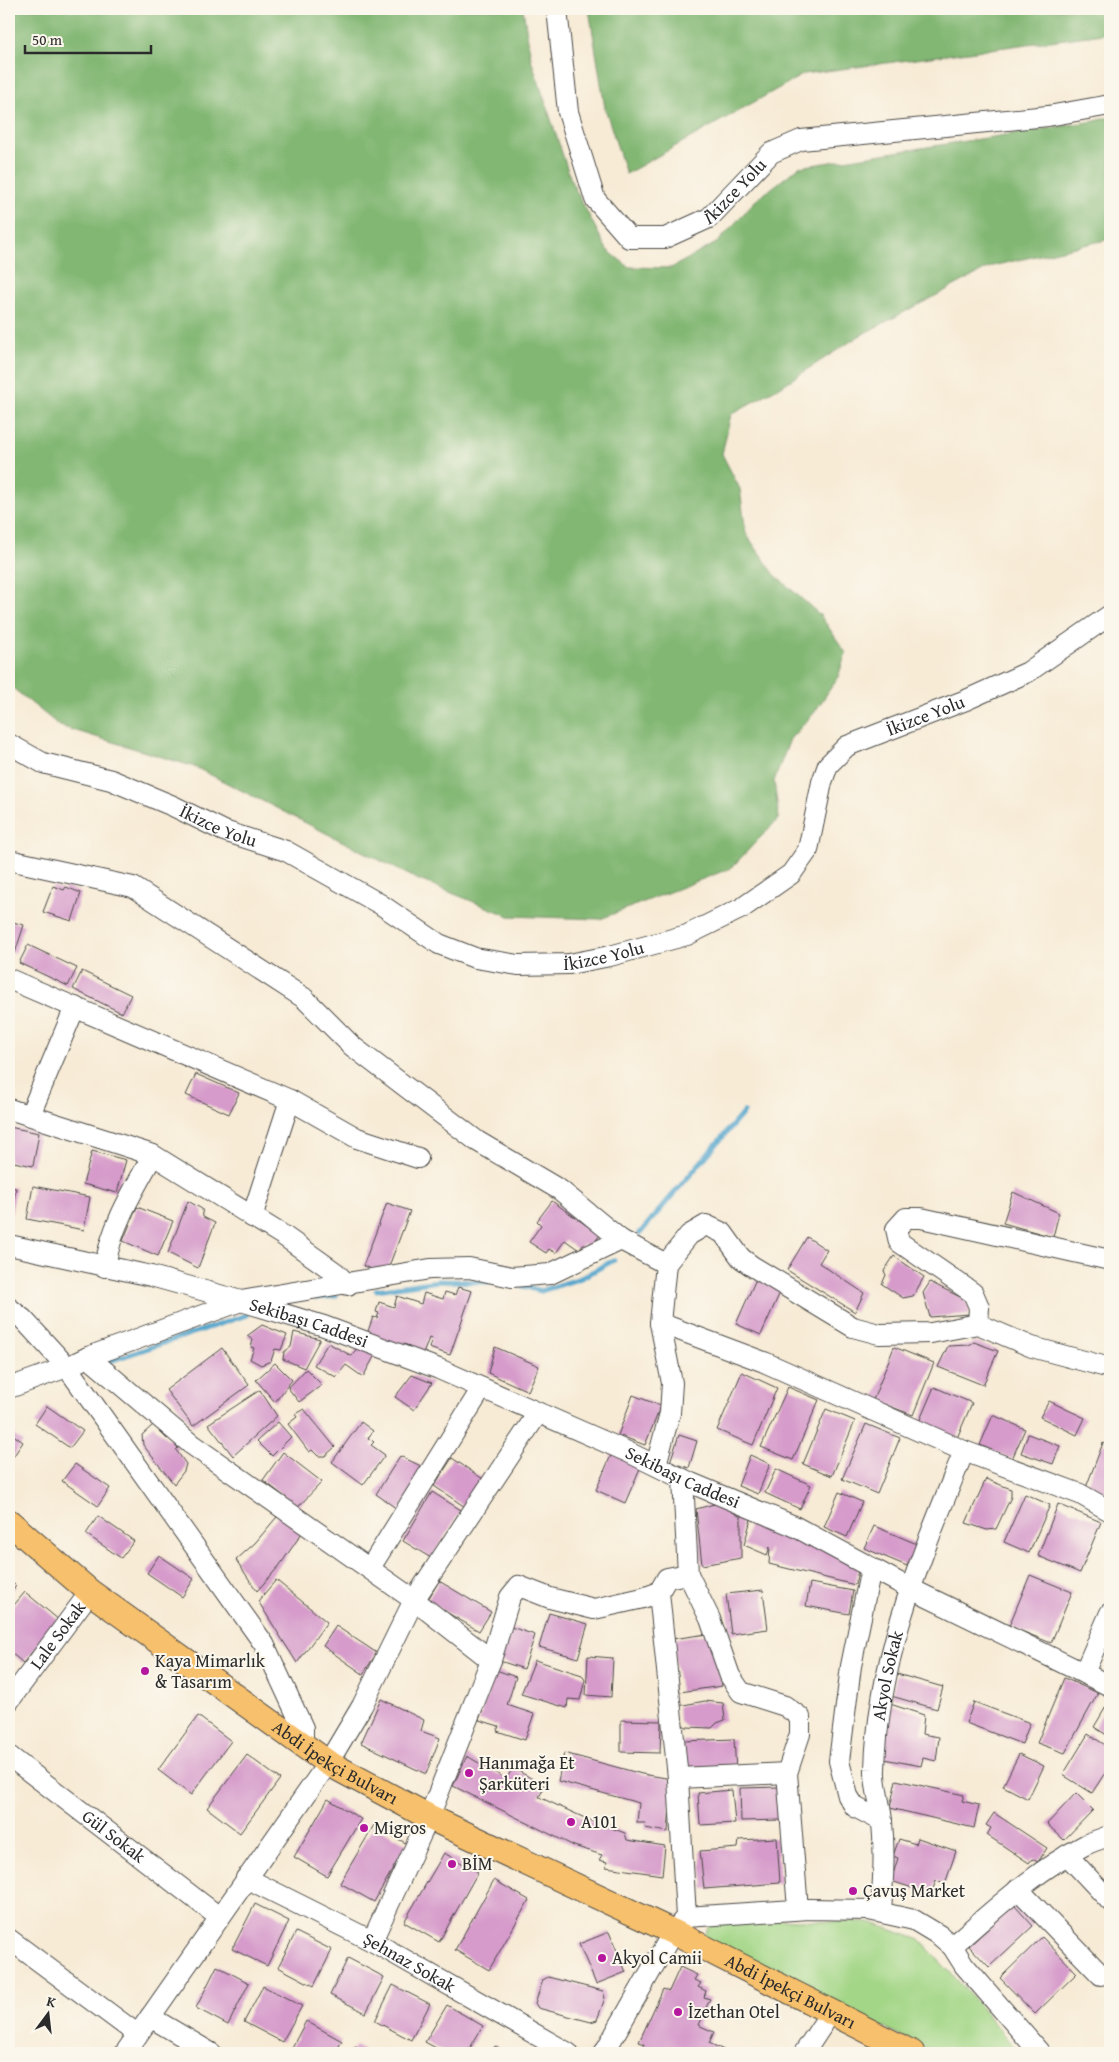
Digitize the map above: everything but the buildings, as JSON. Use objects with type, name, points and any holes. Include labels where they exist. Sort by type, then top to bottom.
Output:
[{"type":"main road","name":"Abdi İpekçi Bulvarı","points":[[9,1522],[90,1592],[328,1763],[430,1817],[679,1925],[831,2012],[912,2053]]},
{"type":"street","name":"İkizce Yolu","points":[[557,9],[568,112],[592,190],[595,199],[629,238],[665,238],[709,218],[771,153],[802,140],[1048,116],[1110,105]]},
{"type":"street","name":"İkizce Yolu","points":[[9,744],[43,764],[111,780],[173,806],[224,831],[286,851],[380,904],[439,944],[475,958],[518,964],[569,964],[610,956],[687,935],[742,908],[791,874],[808,850],[822,782],[828,766],[847,746],[966,700],[1028,672],[1110,615]]},
{"type":"street","points":[[9,860],[133,887],[304,998],[352,1046],[477,1141],[560,1190],[621,1240],[666,1264]]},
{"type":"street","points":[[9,978],[290,1100],[357,1138],[418,1158]]},
{"type":"street","points":[[30,1115],[75,1007]]},
{"type":"street","points":[[252,1217],[290,1100]]},
{"type":"street","points":[[9,1109],[153,1154],[284,1236],[336,1272],[348,1285]]},
{"type":"street","points":[[104,1267],[107,1249],[116,1224],[153,1154]]},
{"type":"street","points":[[978,1324],[979,1307],[973,1293],[899,1242],[896,1229],[906,1218],[921,1218],[1110,1260]]},
{"type":"street","points":[[656,1465],[670,1413],[672,1383],[660,1323],[666,1264],[689,1235],[706,1225],[723,1233],[741,1258],[752,1266],[853,1327],[879,1334],[931,1333],[978,1324],[1032,1347],[1110,1368]]},
{"type":"street","points":[[9,1388],[241,1301],[348,1285],[430,1269],[469,1268],[512,1277],[550,1274],[621,1240]]},
{"type":"street","name":"Sekibaşı Caddesi","points":[[9,1245],[152,1276],[241,1301],[324,1326],[438,1369],[656,1465],[683,1479],[794,1526],[909,1588],[1110,1686]]},
{"type":"street","points":[[9,1308],[22,1319],[67,1367],[264,1644],[304,1728],[303,1746]]},
{"type":"street","points":[[660,1323],[764,1362],[964,1451],[1080,1494],[1110,1511]]},
{"type":"street","points":[[88,1357],[191,1444],[370,1568],[491,1660]]},
{"type":"street","points":[[370,1568],[482,1388]]},
{"type":"street","points":[[125,2053],[328,1763],[362,1706],[414,1600],[538,1413]]},
{"type":"street","name":"Akyol Sokak","points":[[875,1911],[884,1849],[882,1821],[874,1772],[878,1718],[894,1642],[909,1588],[964,1451]]},
{"type":"street","points":[[683,1479],[688,1574],[710,1619],[730,1676],[740,1692],[786,1706],[800,1717],[800,1734],[787,1773],[804,1909]]},
{"type":"street","points":[[871,1568],[852,1666],[839,1761],[848,1796],[855,1807],[882,1821]]},
{"type":"street","points":[[604,2053],[679,1925],[678,1778],[659,1592],[667,1578],[688,1574]]},
{"type":"street","points":[[372,1941],[430,1817],[491,1660],[510,1597],[520,1586],[550,1598],[594,1609],[644,1598],[659,1592]]},
{"type":"street","name":"Lale Sokak","points":[[9,1701],[90,1592]]},
{"type":"street","points":[[1084,1673],[1110,1613]]},
{"type":"street","name":"Gül Sokak","points":[[9,1756],[219,1917]]},
{"type":"street","points":[[678,1778],[787,1773]]},
{"type":"street","points":[[952,1946],[1018,1889],[1067,1854],[1088,1843],[1110,1835]]},
{"type":"street","points":[[1067,1854],[1110,1901]]},
{"type":"street","name":"Şehnaz Sokak","points":[[246,1878],[372,1941],[568,2053]]},
{"type":"street","points":[[1018,1889],[1101,1975]]},
{"type":"street","points":[[679,1925],[804,1909],[875,1911],[914,1920],[939,1934],[952,1946],[964,1965],[1040,2053]]},
{"type":"street","points":[[9,1939],[138,2034]]},
{"type":"street","points":[[804,2053],[831,2012]]},
{"type":"street","points":[[150,2017],[211,2053]]},
{"type":"green space","points":[[9,9],[523,9],[531,59],[572,183],[607,250],[629,267],[671,268],[718,242],[755,201],[799,167],[1095,121],[1110,117],[1110,239],[992,266],[859,336],[783,385],[731,414],[722,454],[740,489],[746,534],[775,575],[820,615],[846,653],[838,677],[814,713],[790,739],[774,781],[779,818],[731,868],[600,919],[509,916],[417,879],[195,767],[60,726],[9,685]]},
{"type":"green space","points":[[589,9],[1110,9],[1110,33],[804,74],[626,174],[605,108]]},
{"type":"green space","points":[[765,1919],[870,1922],[920,1940],[958,1981],[1019,2053],[937,2053],[701,1940],[711,1923]]},
{"type":"waterway","points":[[640,1233],[744,1112]]},
{"type":"waterway","points":[[519,1285],[541,1291],[581,1278],[614,1260]]},
{"type":"waterway","points":[[376,1290],[438,1281],[489,1282]]},
{"type":"waterway","points":[[316,1298],[336,1296]]},
{"type":"waterway","points":[[110,1361],[247,1315]]},
{"type":"place","name":"Kaya Mimarlık & Tasarım","points":[[145,1671]]},
{"type":"place","name":"Hanımağa Et Şarküteri","points":[[469,1773]]},
{"type":"place","name":"A101","points":[[571,1822]]},
{"type":"place","name":"Migros","points":[[364,1828]]},
{"type":"place","name":"BİM","points":[[452,1864]]},
{"type":"place","name":"Çavuş Market","points":[[853,1891]]},
{"type":"place","name":"Akyol Camii","points":[[602,1958]]},
{"type":"place","name":"İzethan Otel","points":[[678,2012]]}]
